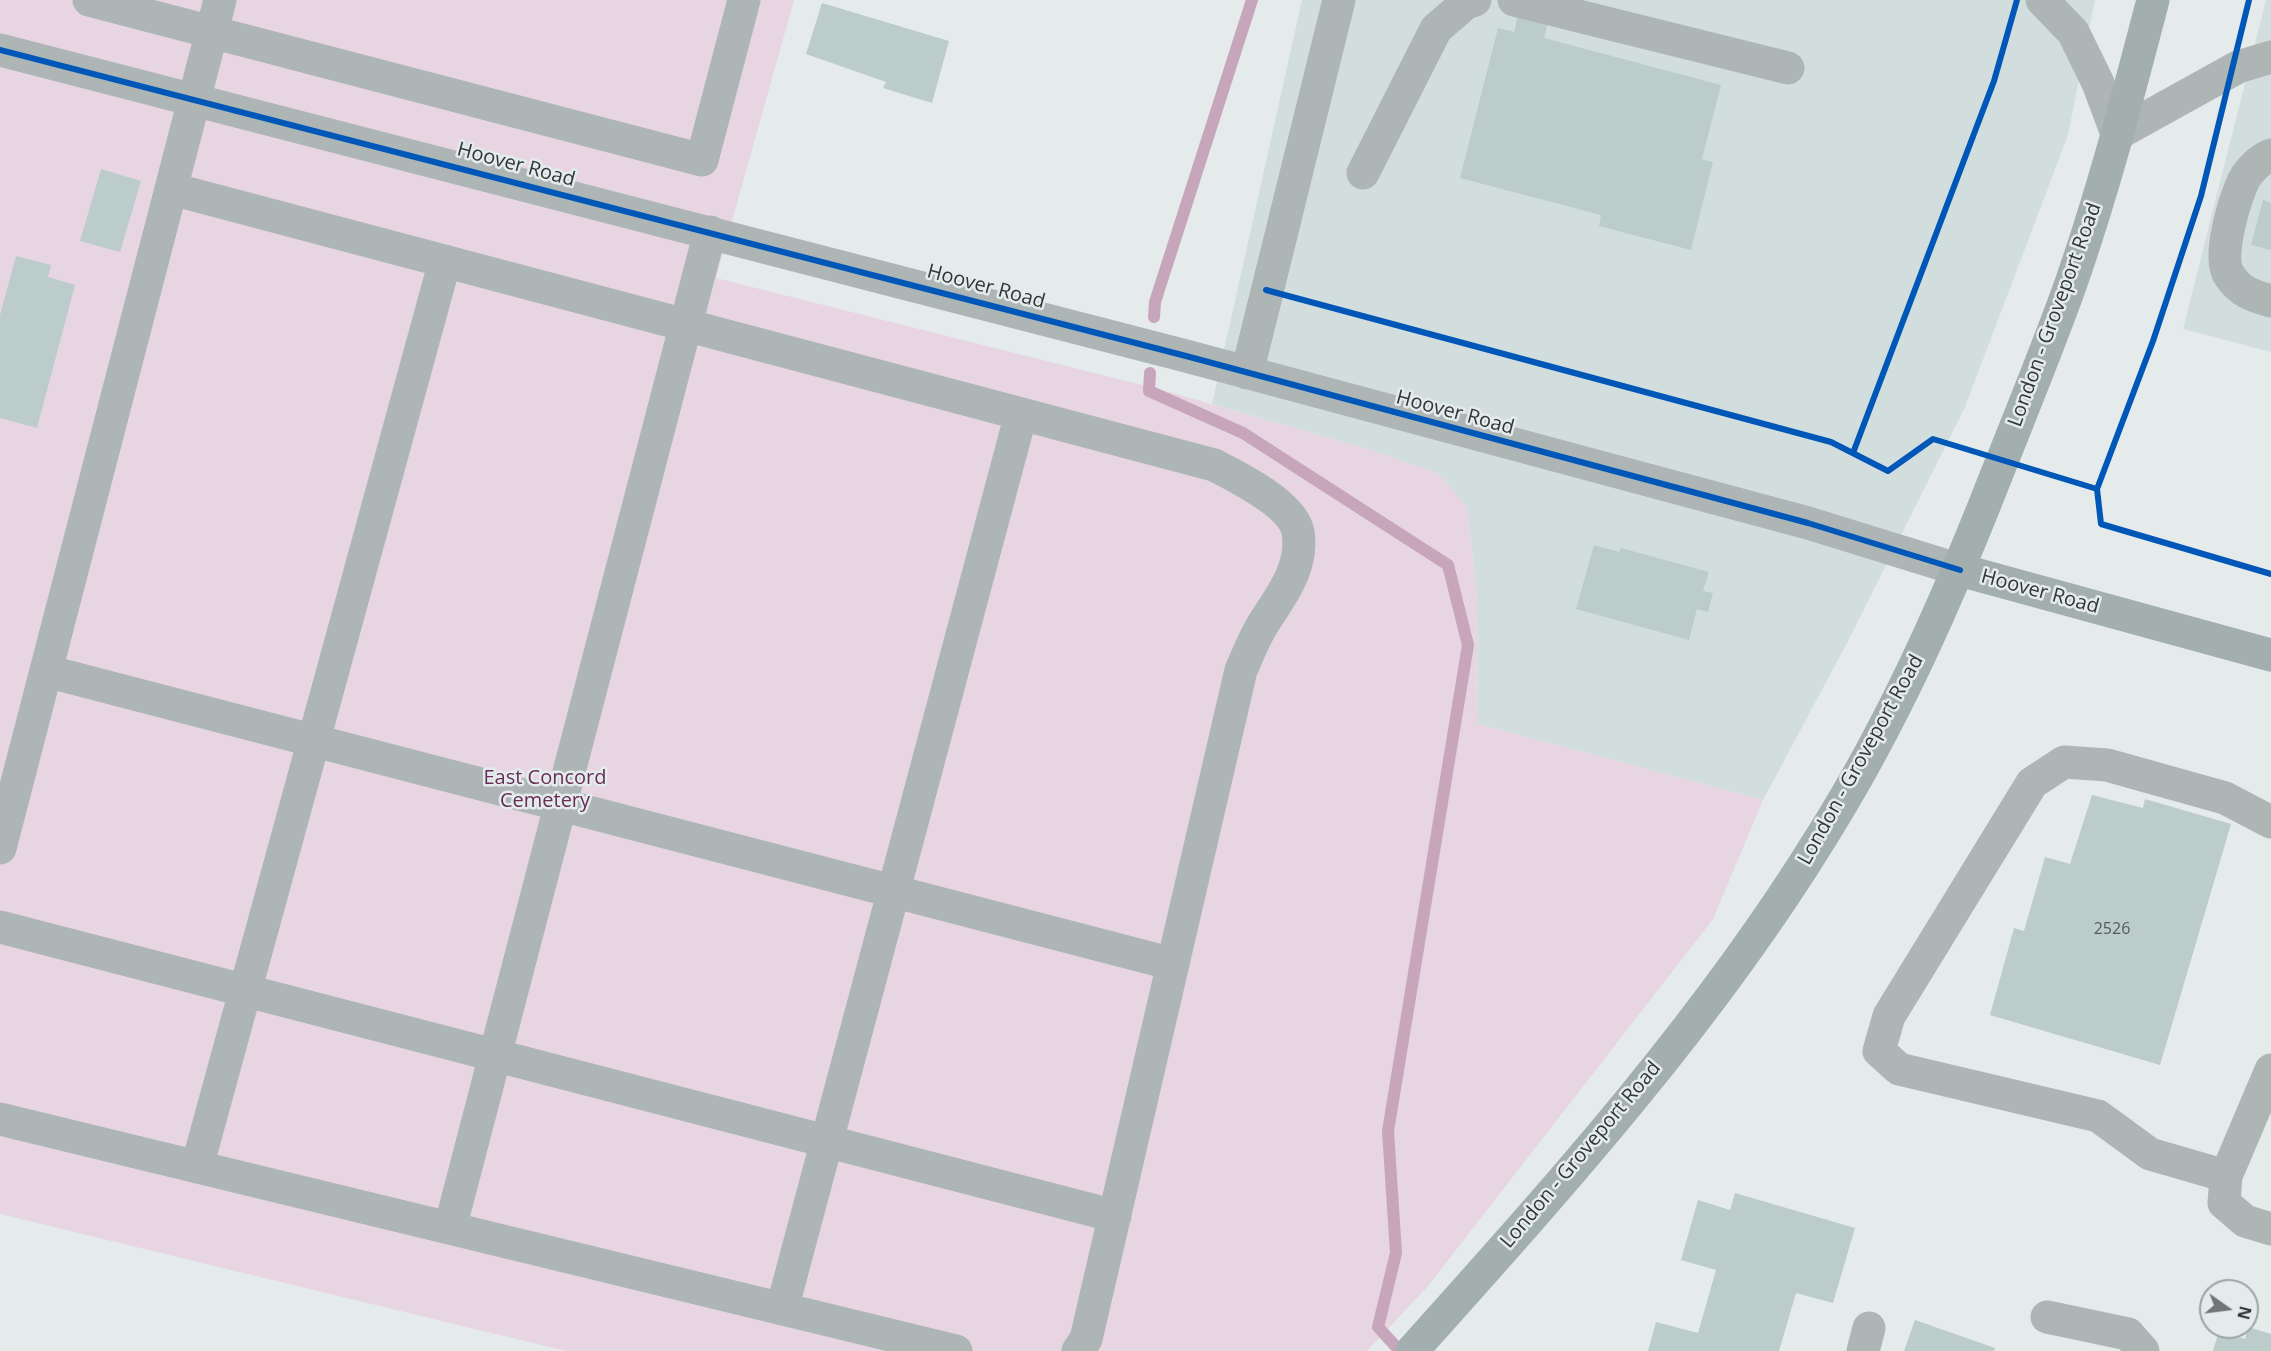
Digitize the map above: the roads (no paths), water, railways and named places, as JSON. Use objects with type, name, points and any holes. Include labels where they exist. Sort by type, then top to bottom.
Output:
[{"type":"main road","name":"London - Groveport Road","points":[[1412,1351],[1544,1204],[1660,1062],[1783,897],[1824,833],[1900,699],[1960,570],[2070,286],[2117,134],[2153,0]]},
{"type":"main road","name":"Hoover Road","points":[[1960,570],[2271,655]]},
{"type":"street","points":[[89,0],[702,160],[744,0]]},
{"type":"street","points":[[0,848],[220,0]]},
{"type":"street","points":[[1247,373],[1339,0]]},
{"type":"street","points":[[1363,173],[1436,29],[1466,3],[1474,0]]},
{"type":"street","points":[[1514,0],[1788,68]]},
{"type":"street","points":[[2042,0],[2073,32],[2098,83],[2117,134],[2238,67],[2271,57]]},
{"type":"street","name":"Hoover Road","points":[[0,50],[195,98],[1247,373],[1808,523],[1960,570]]},
{"type":"street","points":[[2271,155],[2263,158],[2243,182],[2224,247],[2227,273],[2246,294],[2271,302]]},
{"type":"street","points":[[172,189],[1214,465],[1251,484],[1280,506],[1298,531],[1296,567],[1281,601],[1262,626],[1241,670],[1086,1339],[1078,1351]]},
{"type":"street","points":[[450,1228],[710,232]]},
{"type":"street","points":[[197,1167],[445,261]]},
{"type":"street","points":[[783,1309],[1021,414]]},
{"type":"street","points":[[46,671],[1173,964]]},
{"type":"street","points":[[2226,1176],[2150,1154],[2098,1116],[1899,1069],[1879,1051],[1889,1016],[2032,783],[2064,762],[2107,765],[2225,798],[2271,822]]},
{"type":"street","points":[[0,927],[1115,1216]]},
{"type":"street","points":[[2271,1070],[2226,1176],[2224,1203],[2245,1221],[2271,1229]]},
{"type":"street","points":[[0,1119],[956,1351]]},
{"type":"street","points":[[2047,1317],[2128,1334],[2143,1351]]},
{"type":"waterway","points":[[1154,317],[1155,302],[1252,0]]},
{"type":"waterway","points":[[1150,373],[1149,391],[1243,433],[1448,565],[1468,645],[1388,1131],[1396,1253],[1378,1327],[1400,1351]]},
{"type":"park label","name":"East Concord Cemetery","points":[[545,790]]}]
